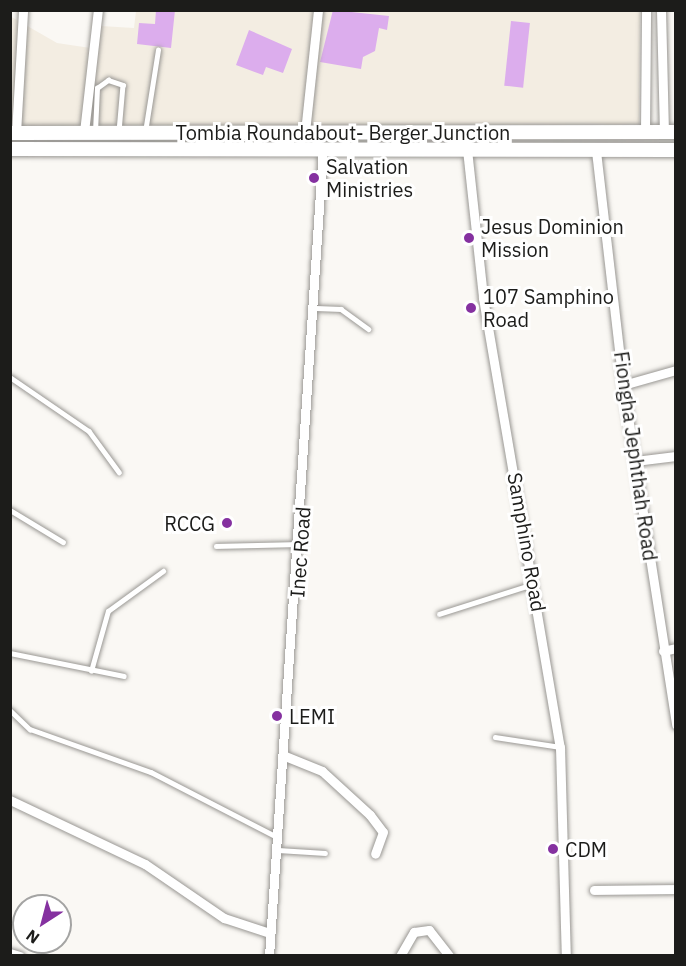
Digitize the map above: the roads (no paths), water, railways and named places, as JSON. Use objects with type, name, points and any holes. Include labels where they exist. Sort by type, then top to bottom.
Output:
[{"type":"main road","name":"Tombia Roundabout- Berger Junction","points":[[13,133],[645,132],[672,129]]},
{"type":"main road","name":"Tombia Roundabout- Berger Junction","points":[[10,149],[675,150]]},
{"type":"street","points":[[13,133],[23,10]]},
{"type":"street","points":[[90,132],[98,10]]},
{"type":"street","points":[[305,132],[318,10]]},
{"type":"street","points":[[645,132],[646,10]]},
{"type":"street","points":[[661,10],[672,129]]},
{"type":"street","name":"Samphino Road","points":[[465,131],[465,151],[485,308],[536,584],[560,747],[566,956]]},
{"type":"street","name":"Inec Road","points":[[269,956],[280,837],[316,308],[323,148]]},
{"type":"street","name":"Fiongha Jephthah Road","points":[[596,151],[624,385],[675,725]]},
{"type":"street","points":[[624,385],[675,370]]},
{"type":"street","points":[[635,461],[675,456]]},
{"type":"street","points":[[663,651],[675,648]]},
{"type":"street","points":[[285,756],[322,771],[370,815],[383,832],[375,854]]},
{"type":"street","points":[[10,800],[145,864],[224,918],[270,933]]},
{"type":"street","points":[[594,890],[675,889]]},
{"type":"street","points":[[400,956],[414,932],[429,930],[449,956]]},
{"type":"street","points":[[10,953],[20,956]]},
{"type":"lane","points":[[145,132],[158,50]]},
{"type":"lane","points":[[90,132],[97,88],[108,80],[123,85],[118,132]]},
{"type":"lane","points":[[316,308],[340,309],[369,329]]},
{"type":"lane","points":[[10,377],[88,431],[119,472]]},
{"type":"lane","points":[[10,510],[63,542]]},
{"type":"lane","points":[[216,546],[300,544]]},
{"type":"lane","points":[[91,671],[108,611],[144,580],[163,571]]},
{"type":"lane","points":[[439,614],[536,584]]},
{"type":"lane","points":[[10,653],[124,676]]},
{"type":"lane","points":[[10,710],[30,729],[152,772],[260,832],[280,837]]},
{"type":"lane","points":[[495,736],[560,747]]},
{"type":"lane","points":[[279,850],[325,853]]},
{"type":"place","name":"Salvation Ministries","points":[[314,178]]},
{"type":"place","name":"Jesus Dominion Mission","points":[[469,238]]},
{"type":"place","name":"107 Samphino Road","points":[[471,308]]},
{"type":"place","name":"RCCG","points":[[227,523]]},
{"type":"place","name":"LEMI","points":[[277,716]]},
{"type":"place","name":"CDM","points":[[553,849]]}]
